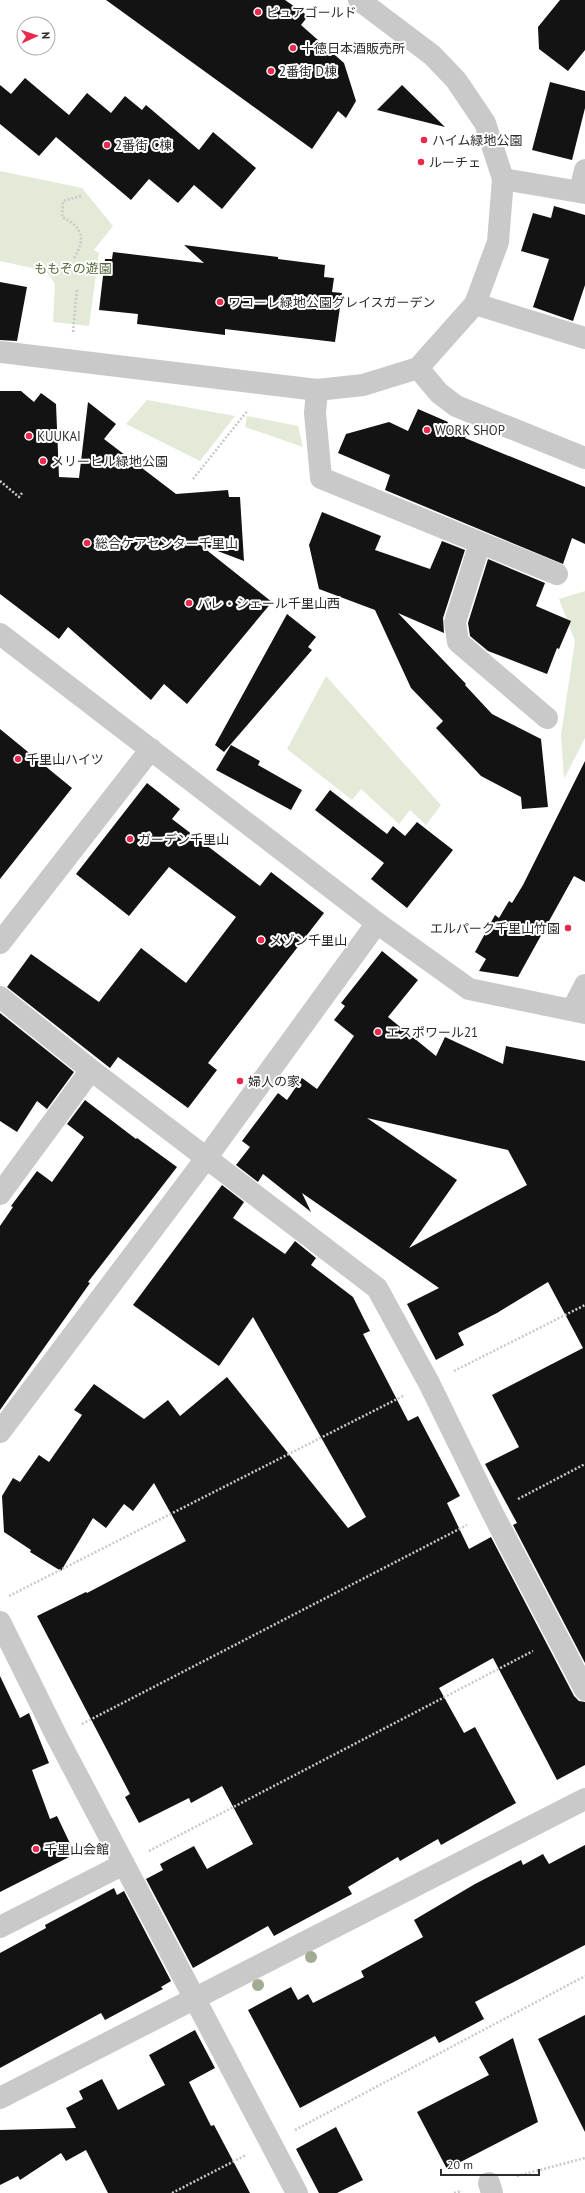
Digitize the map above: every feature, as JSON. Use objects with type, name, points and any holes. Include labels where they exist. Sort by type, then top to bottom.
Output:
[{"type":"street","points":[[0,352],[317,390],[363,385],[418,368],[476,304],[498,242],[503,179],[485,123],[456,80],[432,55],[379,6],[359,0]]},
{"type":"street","points":[[503,179],[582,192],[585,170]]},
{"type":"street","points":[[476,304],[585,338]]},
{"type":"street","points":[[418,368],[439,393],[456,406],[585,458]]},
{"type":"street","points":[[317,390],[315,413],[321,478],[557,574]]},
{"type":"street","points":[[480,543],[455,622],[458,642],[547,718]]},
{"type":"street","points":[[0,634],[377,923],[469,989],[579,1012],[585,985]]},
{"type":"street","points":[[0,944],[151,749]]},
{"type":"street","points":[[0,1432],[206,1157],[377,923]]},
{"type":"street","points":[[0,997],[91,1070],[377,1288],[429,1383],[492,1512],[585,1690]]},
{"type":"street","points":[[0,1194],[91,1070]]},
{"type":"street","points":[[0,1622],[57,1737],[297,2193]]},
{"type":"street","points":[[0,2098],[585,1799]]},
{"type":"street","points":[[0,1927],[124,1864]]},
{"type":"path","points":[[74,258],[81,248],[80,233],[73,222],[62,217],[63,201],[81,196]]},
{"type":"path","points":[[73,332],[77,288]]},
{"type":"path","points":[[193,479],[243,418]]},
{"type":"path","points":[[0,481],[20,496],[22,493]]},
{"type":"path","points":[[7,1597],[585,1305]]},
{"type":"path","points":[[57,1737],[585,1464]]},
{"type":"path","points":[[124,1864],[558,1638]]},
{"type":"path","points":[[172,2193],[585,1976]]},
{"type":"path","points":[[454,2193],[491,2188],[585,2158]]},
{"type":"green space","name":"ももぞの遊園","points":[[0,171],[82,188],[113,226],[94,250],[99,253],[89,326],[53,322],[55,284],[46,271],[0,261]]},
{"type":"green space","points":[[147,400],[235,416],[200,461],[126,424]]},
{"type":"green space","points":[[247,416],[298,426],[303,447],[245,427]]},
{"type":"green space","points":[[585,591],[585,738],[564,779],[561,735],[575,641],[559,599]]},
{"type":"green space","points":[[326,676],[441,805],[426,825],[410,810],[399,824],[361,789],[352,800],[287,749]]},
{"type":"building","name":"2番街 D棟","points":[[106,0],[285,0],[308,16],[301,25],[344,63],[356,101],[346,118],[338,111],[312,149]]},
{"type":"building","points":[[560,0],[585,0],[585,50],[568,71],[539,49],[538,27]]},
{"type":"building","name":"2番街 C棟","points":[[25,78],[69,115],[87,93],[111,113],[125,96],[142,110],[146,105],[199,150],[213,132],[256,168],[222,209],[194,185],[178,203],[149,179],[131,200],[56,137],[39,156],[0,124],[0,85],[11,94]]},
{"type":"building","points":[[550,82],[585,91],[585,108],[572,160],[532,150]]},
{"type":"building","points":[[402,85],[445,127],[377,110]]},
{"type":"building","points":[[554,206],[585,215],[585,285],[573,321],[533,307],[549,259],[521,251],[533,213],[551,218]]},
{"type":"building","name":"ワコーレ緑地公園グレイスガーデン","points":[[184,245],[278,257],[278,259],[325,265],[324,277],[334,278],[332,292],[342,293],[335,342],[225,329],[225,335],[137,324],[138,314],[99,310],[105,259],[112,259],[113,252],[204,263]]},
{"type":"building","points":[[0,282],[27,287],[17,341],[0,340]]},
{"type":"building","points":[[0,391],[21,391],[34,402],[41,393],[56,404],[59,477],[79,478],[88,402],[116,424],[104,439],[176,494],[228,490],[229,497],[240,497],[244,561],[199,544],[272,602],[187,704],[164,684],[151,700],[68,627],[59,639],[0,594]]},
{"type":"building","points":[[418,409],[448,422],[446,427],[467,435],[465,438],[585,487],[585,544],[572,538],[563,564],[385,490],[390,475],[338,453],[346,434],[389,422],[408,431]]},
{"type":"building","points":[[322,512],[381,536],[375,550],[430,569],[442,541],[465,550],[443,618],[444,633],[398,613],[466,684],[465,685],[492,714],[541,739],[548,807],[522,809],[521,797],[481,776],[436,728],[443,721],[411,688],[375,610],[319,589],[309,545]]},
{"type":"building","points":[[488,559],[545,583],[536,606],[571,621],[559,649],[557,648],[547,674],[488,651],[470,636],[468,623]]},
{"type":"building","points":[[287,614],[316,637],[308,647],[312,650],[224,752],[215,745]]},
{"type":"building","name":"千里山ハイツ","points":[[0,729],[72,788],[0,879]]},
{"type":"building","points":[[231,745],[260,761],[258,765],[302,790],[291,810],[216,770]]},
{"type":"building","points":[[585,761],[585,882],[574,876],[518,977],[479,971],[486,959],[475,952],[495,915],[499,918],[509,901],[512,903],[523,885]]},
{"type":"building","points":[[147,783],[180,809],[172,819],[260,886],[271,872],[324,913],[208,1063],[217,1070],[188,1108],[118,1057],[110,1068],[7,987],[31,954],[99,1002],[141,948],[186,983],[236,917],[169,867],[129,916],[76,874]]},
{"type":"building","points":[[330,790],[387,834],[393,826],[405,836],[417,822],[453,850],[407,908],[371,879],[384,863],[315,810]]},
{"type":"building","points":[[382,951],[418,980],[388,1017],[436,1056],[445,1037],[503,1064],[506,1046],[585,1061],[585,1663],[513,1525],[517,1523],[485,1464],[519,1447],[492,1395],[583,1348],[548,1282],[497,1313],[458,1333],[464,1345],[436,1360],[407,1304],[439,1288],[302,1193],[311,1212],[263,1174],[258,1182],[236,1165],[250,1147],[242,1141],[278,1093],[287,1100],[302,1078],[317,1089],[354,1036],[334,1020],[345,1006],[341,1003]],"holes":[[[367,1118],[508,1150],[527,1185],[409,1248],[457,1180]]]},
{"type":"building","points":[[0,1013],[74,1072],[47,1109],[37,1101],[17,1132],[0,1121]]},
{"type":"building","points":[[85,1100],[136,1139],[137,1138],[177,1167],[88,1282],[90,1283],[0,1410],[0,1226],[13,1207],[11,1206],[37,1171],[52,1182],[84,1137],[67,1124]]},
{"type":"building","points":[[222,1185],[244,1202],[233,1218],[285,1254],[295,1241],[316,1258],[311,1265],[353,1297],[370,1331],[363,1334],[408,1421],[418,1416],[460,1496],[447,1503],[469,1549],[491,1537],[574,1696],[579,1701],[585,1702],[585,1765],[557,1780],[493,1658],[439,1688],[464,1733],[475,1727],[516,1803],[441,1845],[438,1839],[400,1861],[398,1857],[348,1887],[352,1894],[274,1936],[268,1926],[193,1968],[146,1879],[163,1870],[160,1864],[194,1846],[207,1869],[253,1844],[222,1786],[191,1803],[189,1798],[139,1823],[125,1797],[130,1794],[37,1616],[86,1592],[87,1593],[186,1541],[154,1483],[133,1511],[124,1504],[106,1528],[93,1518],[61,1571],[30,1552],[31,1550],[4,1532],[2,1496],[13,1478],[20,1482],[39,1455],[49,1462],[82,1415],[74,1410],[94,1384],[144,1419],[168,1400],[180,1416],[227,1377],[348,1528],[366,1517],[253,1317],[219,1366],[133,1305]]},
{"type":"building","points":[[0,1676],[20,1718],[29,1713],[49,1763],[32,1770],[50,1819],[57,1816],[75,1854],[0,1892]]},
{"type":"building","points":[[585,1845],[585,1945],[475,2002],[484,2019],[439,2043],[435,2036],[300,2108],[248,2010],[291,1987],[298,2000],[308,1994],[313,2003],[364,1977],[361,1971],[423,1937],[414,1920],[475,1884],[521,1860],[523,1865],[543,1854],[549,1864]]},
{"type":"building","points":[[114,1888],[117,1895],[124,1891],[171,1981],[161,1987],[163,1989],[105,2020],[101,2013],[0,2068],[0,1953],[46,1928],[45,1925]]},
{"type":"building","points":[[585,2015],[585,2132],[538,2039]]},
{"type":"building","points":[[195,2030],[215,2068],[189,2082],[211,2126],[214,2125],[250,2193],[108,2193],[86,2150],[66,2161],[61,2153],[20,2180],[18,2176],[0,2185],[0,2130],[76,2128],[66,2108],[83,2099],[79,2091],[102,2079],[118,2110],[165,2085],[149,2055]]},
{"type":"building","points":[[513,2038],[538,2122],[447,2169],[417,2112],[489,2075],[479,2057]]},
{"type":"building","points":[[336,2127],[363,2180],[337,2193],[319,2193],[296,2149]]},
{"type":"place","name":"ピュアゴールド","points":[[258,12]]},
{"type":"place","name":"十徳日本酒販売所","points":[[293,48]]},
{"type":"place","name":"2番街 D棟","points":[[271,71]]},
{"type":"place","name":"ハイム緑地公園","points":[[424,140]]},
{"type":"place","name":"2番街 C棟","points":[[107,145]]},
{"type":"place","name":"ルーチェ","points":[[421,162]]},
{"type":"place","name":"ワコーレ緑地公園グレイスガーデン","points":[[220,302]]},
{"type":"place","name":"WORK SHOP","points":[[427,430]]},
{"type":"place","name":"KUUKAI","points":[[29,436]]},
{"type":"place","name":"メリーヒル緑地公園","points":[[43,461]]},
{"type":"place","name":"総合ケアセンター千里山","points":[[87,543]]},
{"type":"place","name":"パレ・シェール千里山西","points":[[189,603]]},
{"type":"place","name":"千里山ハイツ","points":[[18,759]]},
{"type":"place","name":"ガーデン千里山","points":[[130,839]]},
{"type":"place","name":"エルパーク千里山竹園","points":[[568,928]]},
{"type":"place","name":"メゾン千里山","points":[[261,940]]},
{"type":"place","name":"エスポワール21","points":[[378,1032]]},
{"type":"place","name":"婦人の家","points":[[240,1081]]},
{"type":"place","name":"千里山会館","points":[[36,1849]]}]
